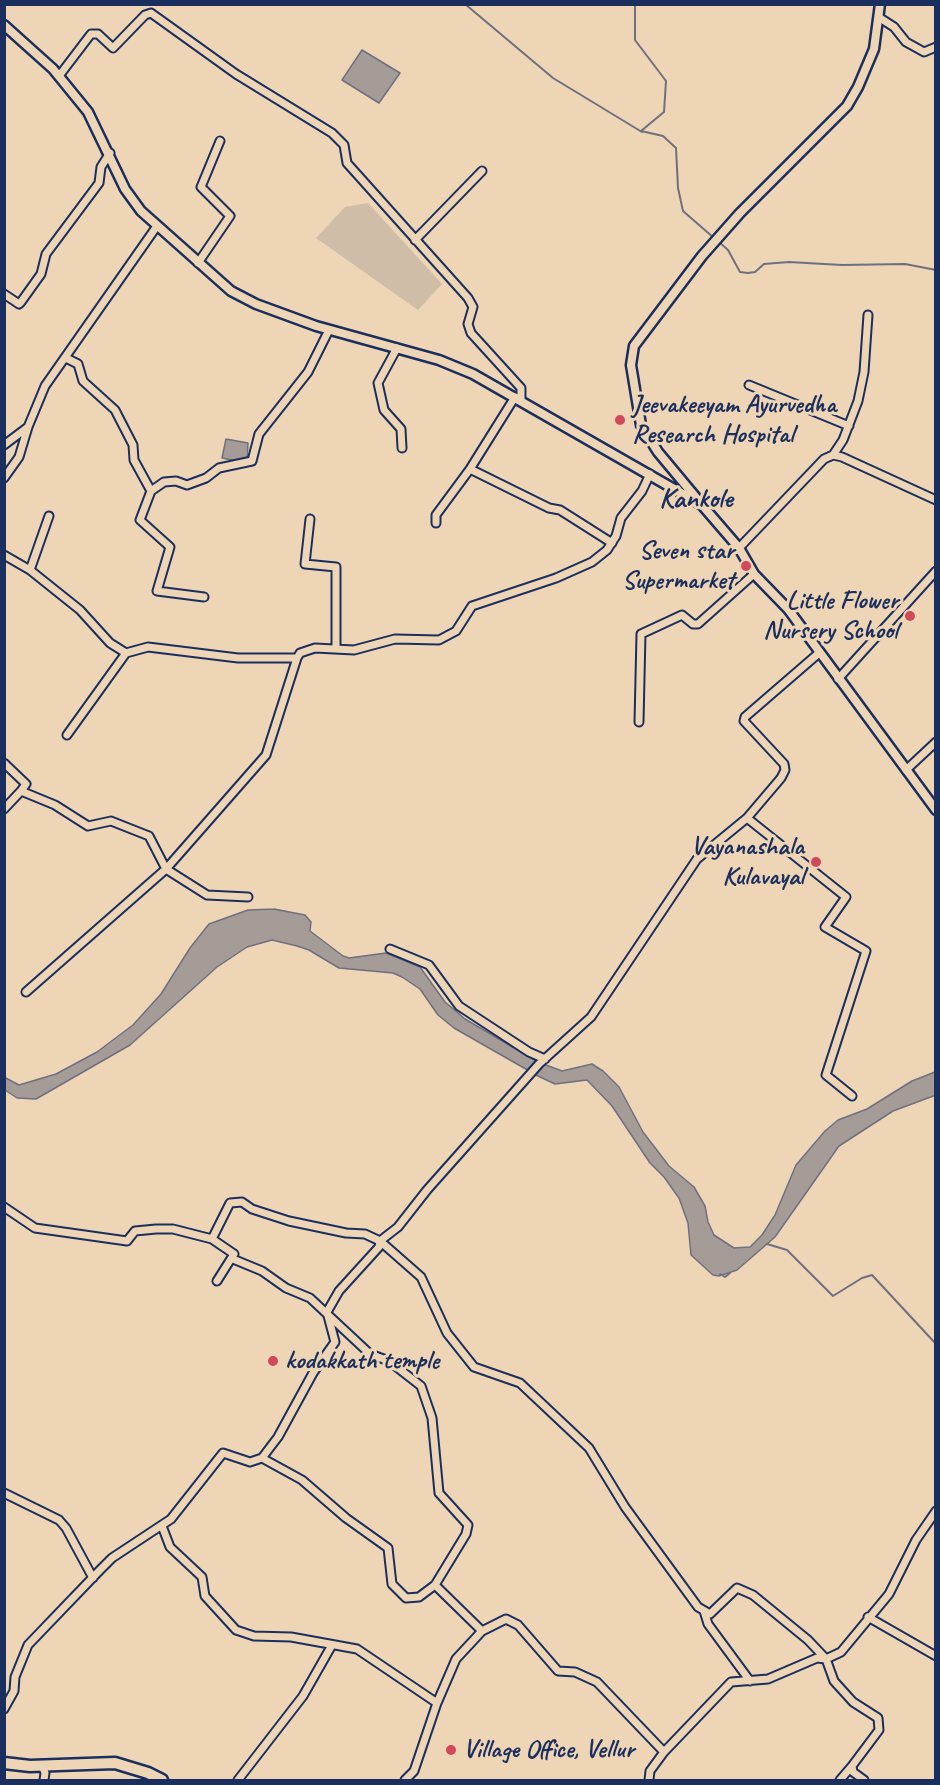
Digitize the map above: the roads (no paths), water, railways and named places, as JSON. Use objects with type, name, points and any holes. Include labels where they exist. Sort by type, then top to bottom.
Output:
[{"type":"highway","points":[[4,1763],[42,1765],[115,1763],[148,1773],[162,1780]]},
{"type":"main road","points":[[880,4],[880,18],[868,66],[847,106],[784,167],[702,256],[634,346],[632,365],[641,425],[658,452],[739,549],[754,574],[788,609],[936,810]]},
{"type":"main road","points":[[4,25],[59,76],[88,112],[110,153],[125,189],[141,211],[231,291],[256,304],[329,330],[439,360],[473,374],[702,505]]},
{"type":"street","points":[[59,76],[91,34],[98,34],[113,48],[145,15],[151,14],[236,74],[332,133],[344,145],[347,163],[468,298],[473,308],[468,324],[471,333],[521,388],[518,399],[436,514],[436,523]]},
{"type":"street","points":[[880,18],[894,27],[906,42],[924,51],[936,46]]},
{"type":"street","points":[[198,263],[230,216],[201,186],[220,141]]},
{"type":"street","points":[[4,294],[21,302],[41,274],[46,254],[99,183],[100,167],[110,153]]},
{"type":"street","points":[[416,240],[482,171]]},
{"type":"street","points":[[4,478],[19,457],[28,426],[45,386],[157,226]]},
{"type":"street","points":[[833,455],[849,426],[858,401],[864,372],[868,315]]},
{"type":"street","points":[[204,597],[157,591],[170,547],[140,520],[151,491],[164,482],[176,481],[187,485],[206,478],[225,466],[252,461],[259,434],[308,372],[329,330]]},
{"type":"street","points":[[397,348],[378,383],[384,410],[401,429],[402,448]]},
{"type":"street","points":[[66,358],[78,364],[84,381],[115,410],[133,445],[134,460],[151,491]]},
{"type":"street","points":[[748,385],[849,426]]},
{"type":"street","points":[[4,446],[28,426]]},
{"type":"street","points":[[739,549],[824,459],[833,455],[936,500]]},
{"type":"street","points":[[470,469],[549,508],[560,510],[612,543]]},
{"type":"street","points":[[26,992],[166,869],[266,755],[300,653],[315,648],[354,650],[395,639],[439,640],[449,636],[456,631],[472,606],[556,578],[592,562],[612,543],[621,518],[642,490],[650,474]]},
{"type":"street","points":[[30,570],[49,516]]},
{"type":"street","points":[[310,519],[305,564],[336,567],[336,649]]},
{"type":"street","points":[[4,555],[30,570],[80,610],[110,643],[126,653]]},
{"type":"street","points":[[838,679],[936,571]]},
{"type":"street","points":[[639,722],[641,634],[682,615],[693,624],[698,624],[754,574]]},
{"type":"street","points":[[67,735],[126,653],[148,648],[238,658],[297,658]]},
{"type":"street","points":[[5,1707],[28,1645],[112,1558],[171,1519],[223,1453],[250,1462],[262,1458],[278,1437],[313,1373],[335,1342],[327,1312],[339,1291],[379,1247],[380,1241],[398,1227],[427,1190],[530,1074],[591,1017],[697,859],[747,818],[785,770],[783,764],[744,722],[746,717],[819,653]]},
{"type":"street","points":[[906,770],[936,742]]},
{"type":"street","points":[[4,763],[26,784],[4,809]]},
{"type":"street","points":[[21,791],[55,805],[88,826],[111,820],[149,836],[166,869],[207,896],[248,897]]},
{"type":"street","points":[[747,818],[846,897],[825,927],[866,951],[826,1075],[852,1096]]},
{"type":"street","points":[[390,949],[429,966],[459,1006],[529,1052],[545,1059]]},
{"type":"street","points":[[212,1239],[230,1203],[242,1202],[252,1209],[289,1221],[346,1233],[365,1234],[380,1241],[421,1277],[447,1333],[474,1367],[520,1383],[589,1448],[650,1542],[698,1607],[710,1614],[737,1588],[753,1595],[808,1640],[825,1659],[834,1681],[853,1702],[878,1718],[879,1730],[840,1780]]},
{"type":"street","points":[[4,1207],[35,1228],[104,1239],[127,1241],[135,1231],[173,1229],[212,1239],[231,1251],[233,1259]]},
{"type":"street","points":[[217,1281],[233,1259]]},
{"type":"street","points":[[233,1259],[262,1271],[286,1288],[301,1293],[327,1312],[370,1353],[389,1360],[421,1386],[432,1418],[439,1493],[468,1525],[466,1534],[435,1585],[419,1597],[406,1598],[392,1584],[388,1548],[346,1518],[302,1480],[262,1458]]},
{"type":"street","points":[[4,1493],[59,1520],[66,1528],[93,1578]]},
{"type":"street","points":[[649,1780],[650,1771],[664,1752],[720,1690],[731,1682],[768,1680],[817,1658],[825,1659],[841,1652],[889,1594],[916,1540],[936,1510]]},
{"type":"street","points":[[162,1527],[170,1547],[202,1577],[205,1596],[236,1630],[254,1636],[291,1637],[357,1649],[437,1703]]},
{"type":"street","points":[[435,1585],[482,1631]]},
{"type":"street","points":[[704,1611],[708,1624],[750,1680]]},
{"type":"street","points":[[868,1617],[936,1656]]},
{"type":"street","points":[[405,1780],[414,1771],[437,1703],[456,1659],[482,1631],[506,1618],[518,1625],[558,1671],[575,1672],[597,1682],[664,1752]]},
{"type":"street","points":[[238,1780],[303,1696],[332,1645]]},
{"type":"street","points":[[42,1765],[45,1773],[44,1780]]},
{"type":"street","points":[[852,1766],[853,1772],[864,1780]]},
{"type":"waterway","points":[[465,4],[553,78],[642,132]]},
{"type":"waterway","points":[[635,4],[635,40],[666,81],[664,112],[641,131]]},
{"type":"waterway","points":[[641,131],[663,136],[676,148],[678,188],[683,211],[714,238]]},
{"type":"waterway","points":[[718,241],[728,250],[740,272],[755,272],[764,264],[789,262],[842,265],[905,264],[936,270]]},
{"type":"waterway","points":[[767,1244],[787,1250],[833,1296],[862,1278],[872,1275],[936,1344]]},
{"type":"waterway","points":[[720,1274],[725,1277],[730,1273]]},
{"type":"place","name":"Jeevakeeyam Ayurvedha Research Hospital","points":[[620,420]]},
{"type":"place","name":"Seven star Supermarket","points":[[746,566]]},
{"type":"place","name":"Little Flower Nursery School","points":[[910,616]]},
{"type":"place","name":"Vayanashala Kulavayal","points":[[816,862]]},
{"type":"place","name":"kodakkath temple","points":[[273,1361]]},
{"type":"place","name":"Village Office, Vellur","points":[[451,1750]]},
{"type":"district","name":"Kankole","points":[[696,500]]}]
